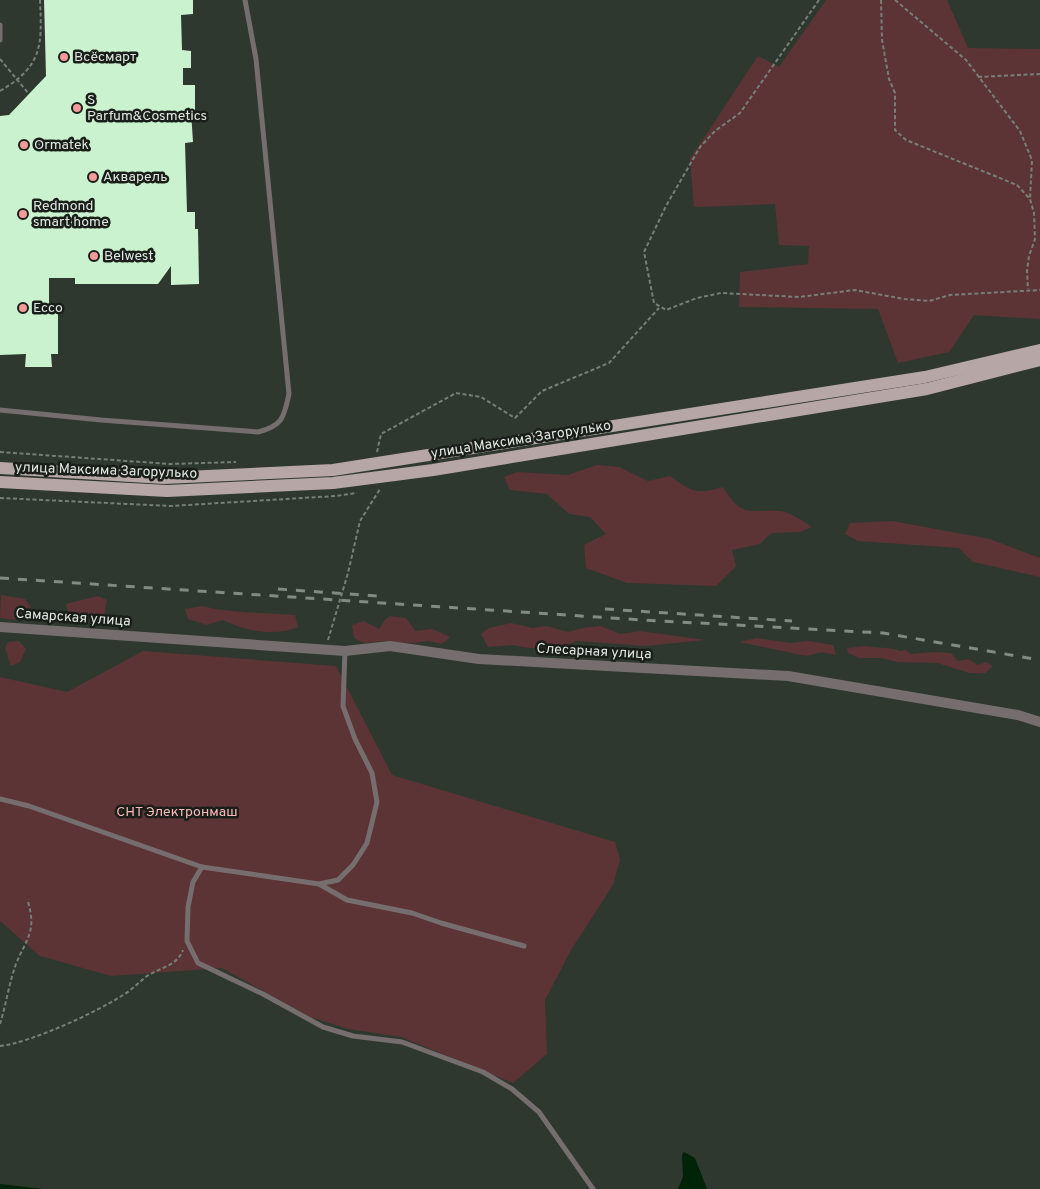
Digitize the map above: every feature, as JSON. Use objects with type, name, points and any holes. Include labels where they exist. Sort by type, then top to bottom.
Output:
[{"type":"main road","name":"улица Максима Загорулько","points":[[0,468],[164,478],[333,470],[925,378],[1040,350]]},
{"type":"main road","name":"улица Максима Загорулько","points":[[0,482],[167,491],[333,483],[433,470],[926,389],[1040,360]]},
{"type":"street","name":"Самарская улица","points":[[0,627],[144,636]]},
{"type":"street","name":"Слесарная улица","points":[[144,636],[345,651],[390,646],[479,659],[788,676],[1018,715],[1040,722]]},
{"type":"lane","points":[[0,410],[258,432],[273,429],[284,416],[289,394],[256,59],[245,0]]},
{"type":"lane","points":[[0,25],[0,40]]},
{"type":"lane","points":[[0,798],[29,806],[202,867],[319,884],[338,880],[353,866],[367,844],[377,802],[372,774],[355,739],[343,706],[345,651]]},
{"type":"lane","points":[[202,867],[193,882],[188,907],[187,941],[198,964],[255,989],[323,1027],[354,1036],[402,1042],[482,1072],[512,1089],[539,1112],[593,1189]]},
{"type":"lane","points":[[319,884],[347,900],[412,913],[440,923],[524,946]]},
{"type":"path","points":[[0,91],[18,78],[38,53],[41,41],[40,0]]},
{"type":"path","points":[[820,0],[740,113],[715,131],[700,147],[666,206],[644,252],[654,304],[666,310],[676,308],[697,298],[721,293],[799,297],[855,290],[904,299],[929,300],[950,295],[1040,290]]},
{"type":"path","points":[[881,0],[882,40],[888,79],[895,93],[895,130],[906,140],[1017,185],[1030,199]]},
{"type":"path","points":[[895,0],[959,54],[1020,131],[1029,149],[1032,160],[1030,199],[1034,213],[1035,239],[1026,271],[1028,290]]},
{"type":"path","points":[[0,58],[29,94]]},
{"type":"path","points":[[978,77],[1040,74]]},
{"type":"path","points":[[385,453],[376,454],[381,434],[456,394],[480,397],[515,418],[542,391],[608,363],[660,307]]},
{"type":"path","points":[[0,452],[170,464],[236,462]]},
{"type":"path","points":[[325,650],[348,573],[360,521],[380,489]]},
{"type":"path","points":[[0,1024],[16,964],[32,929],[32,917],[28,902]]},
{"type":"path","points":[[0,1046],[28,1039],[100,1008],[125,994],[148,976],[178,961],[187,941]]},
{"type":"green space","points":[[826,0],[947,0],[968,48],[1040,49],[1040,319],[974,315],[949,352],[898,363],[878,309],[739,307],[740,272],[808,264],[809,246],[779,245],[775,204],[694,207],[690,159],[758,56],[779,67]]},
{"type":"green space","points":[[597,465],[619,467],[648,481],[670,476],[695,491],[706,491],[723,487],[741,508],[753,511],[780,511],[788,513],[812,527],[800,532],[771,533],[760,544],[732,550],[736,566],[716,586],[627,583],[586,568],[584,545],[606,534],[590,517],[569,514],[547,494],[510,490],[504,477],[517,472],[568,475]]},
{"type":"green space","points":[[892,521],[990,539],[1040,558],[1040,577],[973,562],[959,548],[858,541],[845,534],[850,523]]},
{"type":"green space","points":[[1,595],[25,599],[31,607],[15,620],[0,618]]},
{"type":"green space","points":[[98,596],[107,600],[104,618],[87,620],[69,616],[66,604]]},
{"type":"green space","points":[[202,606],[236,612],[295,615],[298,627],[280,632],[270,632],[250,630],[223,620],[207,625],[188,619],[185,609]]},
{"type":"green space","points":[[390,616],[406,618],[415,631],[432,629],[450,637],[442,644],[428,641],[413,643],[385,641],[364,643],[354,638],[352,625],[364,621],[379,629]]},
{"type":"green space","points":[[511,623],[533,628],[547,626],[568,632],[601,626],[620,634],[640,631],[705,640],[645,646],[577,641],[558,648],[529,648],[513,645],[488,647],[481,634],[489,628]]},
{"type":"green space","points":[[757,638],[790,643],[808,641],[833,645],[836,655],[822,652],[806,656],[739,642]]},
{"type":"green space","points":[[19,641],[26,649],[20,662],[11,666],[5,648],[8,642]]},
{"type":"green space","points":[[866,646],[900,651],[906,650],[910,654],[951,653],[958,661],[968,659],[978,665],[986,662],[993,666],[985,673],[970,673],[937,663],[859,658],[848,653],[847,648]]},
{"type":"green space","name":"СНТ Электронмаш","points":[[143,651],[336,666],[392,775],[615,842],[620,860],[613,885],[571,950],[545,1000],[547,1054],[513,1083],[401,1037],[349,1029],[310,1017],[222,968],[111,976],[40,956],[0,921],[0,677],[67,692]]},
{"type":"shaded area","points":[[684,1152],[695,1158],[707,1189],[678,1189],[683,1177],[682,1155]]},
{"type":"shaded area","points":[[0,1184],[44,1189],[0,1189]]},
{"type":"building","name":"Акварель","points":[[44,0],[193,0],[193,14],[181,15],[182,50],[191,51],[191,68],[183,68],[183,85],[195,85],[195,110],[191,111],[193,142],[185,143],[187,212],[195,212],[195,229],[198,229],[199,284],[171,285],[171,266],[158,284],[75,284],[75,278],[49,278],[49,313],[58,313],[58,354],[51,354],[52,367],[25,367],[26,354],[0,355],[0,116],[9,115],[46,76]]},
{"type":"railway","points":[[0,578],[643,620],[883,633],[1040,660]]},
{"type":"railway","points":[[278,589],[378,596]]},
{"type":"railway","points":[[605,609],[792,621]]},
{"type":"place","name":"Всёсмарт","points":[[64,57]]},
{"type":"place","name":"S Parfum&Cosmetics","points":[[77,108]]},
{"type":"place","name":"Ormatek","points":[[24,145]]},
{"type":"place","name":"Акварель","points":[[93,177]]},
{"type":"place","name":"Redmond smart home","points":[[23,214]]},
{"type":"place","name":"Belwest","points":[[94,256]]},
{"type":"place","name":"Ecco","points":[[23,308]]}]
